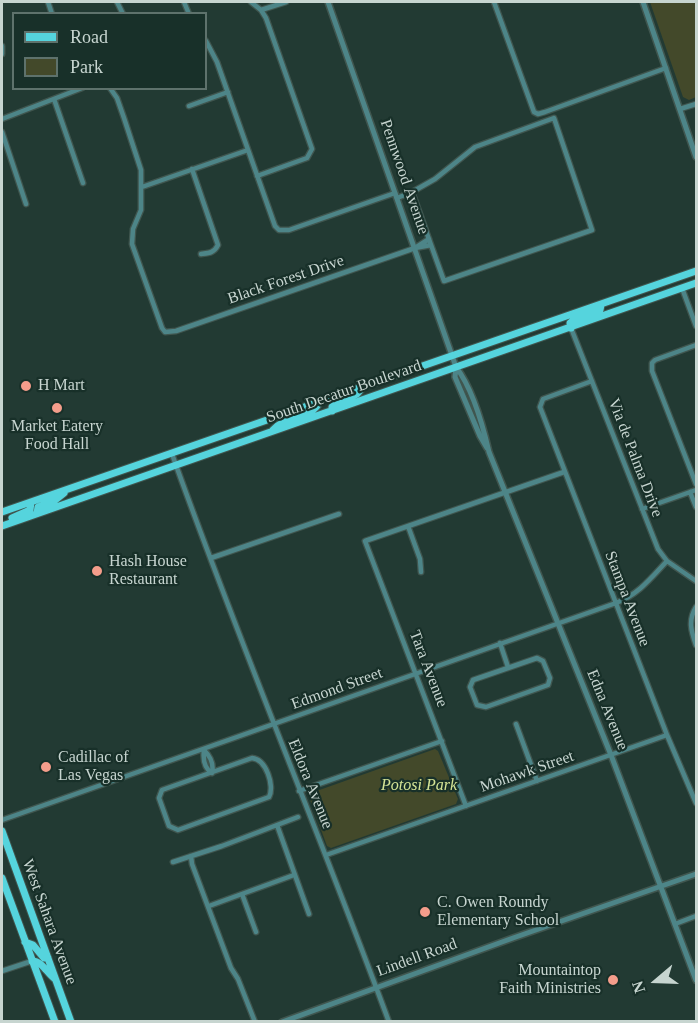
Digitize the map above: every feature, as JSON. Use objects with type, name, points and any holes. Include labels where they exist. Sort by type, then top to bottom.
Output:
[{"type":"main road","name":"South Decatur Boulevard","points":[[2,525],[332,411],[601,304],[696,271]]},
{"type":"main road","name":"South Decatur Boulevard","points":[[2,512],[364,386],[571,328],[696,283]]},
{"type":"main road","points":[[571,328],[570,323],[575,319],[600,310],[601,304]]},
{"type":"main road","points":[[332,411],[334,404],[357,394],[364,386]]},
{"type":"main road","points":[[272,432],[282,423],[312,412],[318,407],[320,401]]},
{"type":"main road","points":[[103,477],[108,489]]},
{"type":"main road","points":[[37,513],[38,507],[54,501],[71,489]]},
{"type":"main road","points":[[2,525],[30,510],[32,502]]},
{"type":"main road","name":"West Sahara Avenue","points":[[2,831],[71,1022]]},
{"type":"main road","points":[[2,845],[12,859]]},
{"type":"main road","name":"West Sahara Avenue","points":[[2,878],[4,895],[25,942],[55,1022]]},
{"type":"main road","points":[[25,942],[33,945],[44,958],[48,958]]},
{"type":"main road","points":[[32,961],[40,964],[56,979]]},
{"type":"street","points":[[251,2],[261,10],[266,18],[312,149],[308,158],[257,176]]},
{"type":"street","points":[[261,10],[286,2]]},
{"type":"street","name":"Pennwood Avenue","points":[[328,2],[454,361]]},
{"type":"street","points":[[494,2],[531,108],[537,114],[666,68]]},
{"type":"street","points":[[643,2],[696,157]]},
{"type":"street","points":[[207,43],[217,62],[275,226],[279,230],[289,230],[396,195],[412,192],[435,179],[475,147],[554,118],[592,230],[444,281],[412,192]]},
{"type":"street","points":[[2,46],[2,54]]},
{"type":"street","points":[[2,119],[77,90]]},
{"type":"street","points":[[111,90],[117,98],[141,170],[142,187],[248,150]]},
{"type":"street","points":[[189,106],[228,92]]},
{"type":"street","points":[[54,99],[83,183]]},
{"type":"street","points":[[680,109],[696,104]]},
{"type":"street","points":[[2,132],[26,204]]},
{"type":"street","points":[[192,169],[218,245],[216,250],[201,254]]},
{"type":"street","name":"Black Forest Drive","points":[[142,187],[141,210],[133,229],[132,244],[165,332],[176,331],[430,242]]},
{"type":"street","points":[[682,288],[696,326]]},
{"type":"street","name":"Via de Palma Drive","points":[[571,328],[658,549],[667,561],[696,581]]},
{"type":"street","points":[[696,345],[652,363],[652,371],[696,484]]},
{"type":"street","name":"Edna Avenue","points":[[454,361],[455,377],[506,492],[611,755],[696,980]]},
{"type":"street","name":"Stampa Avenue","points":[[592,381],[543,399],[540,407],[696,803]]},
{"type":"street","name":"Eldora Avenue","points":[[172,454],[388,1022]]},
{"type":"street","points":[[421,572],[420,559],[408,526],[564,472]]},
{"type":"street","points":[[642,509],[696,490]]},
{"type":"street","points":[[690,492],[696,507]]},
{"type":"street","points":[[211,558],[339,514]]},
{"type":"street","name":"Tara Avenue","points":[[408,526],[365,541],[466,806]]},
{"type":"street","name":"Edmond Street","points":[[2,820],[632,597],[667,561]]},
{"type":"street","points":[[696,607],[690,624],[696,645]]},
{"type":"street","points":[[500,643],[508,667]]},
{"type":"street","points":[[532,659],[540,659],[543,661],[549,682],[546,686],[486,707],[477,705],[471,691],[471,683],[477,678],[508,667],[532,659]]},
{"type":"street","points":[[516,724],[537,781]]},
{"type":"street","name":"Mohawk Street","points":[[326,855],[668,735]]},
{"type":"street","points":[[299,791],[441,741]]},
{"type":"street","points":[[204,750],[203,757],[207,770],[212,773]]},
{"type":"street","points":[[252,758],[258,758],[262,762],[272,792],[269,797],[173,830],[169,826],[159,794],[162,790],[212,773],[252,758]]},
{"type":"street","points":[[172,862],[298,817]]},
{"type":"street","points":[[277,825],[309,914]]},
{"type":"street","points":[[191,856],[231,968],[238,979],[255,1022]]},
{"type":"street","points":[[209,906],[294,874]]},
{"type":"street","name":"Lindell Road","points":[[282,1022],[696,874]]},
{"type":"street","points":[[242,894],[256,932]]},
{"type":"street","points":[[675,924],[696,916]]},
{"type":"street","points":[[2,971],[32,961]]},
{"type":"green space","points":[[650,2],[696,2],[696,97],[689,100],[683,97]]},
{"type":"green space","name":"Potosi Park","points":[[435,749],[438,751],[458,799],[456,804],[331,848],[327,846],[309,797],[311,793]]},
{"type":"place","name":"H Mart","points":[[26,386]]},
{"type":"place","name":"Market Eatery Food Hall","points":[[57,408]]},
{"type":"place","name":"Hash House Restaurant","points":[[97,571]]},
{"type":"place","name":"Cadillac of Las Vegas","points":[[46,767]]},
{"type":"place","name":"C. Owen Roundy Elementary School","points":[[425,912]]},
{"type":"place","name":"Mountaintop Faith Ministries","points":[[613,980]]}]
